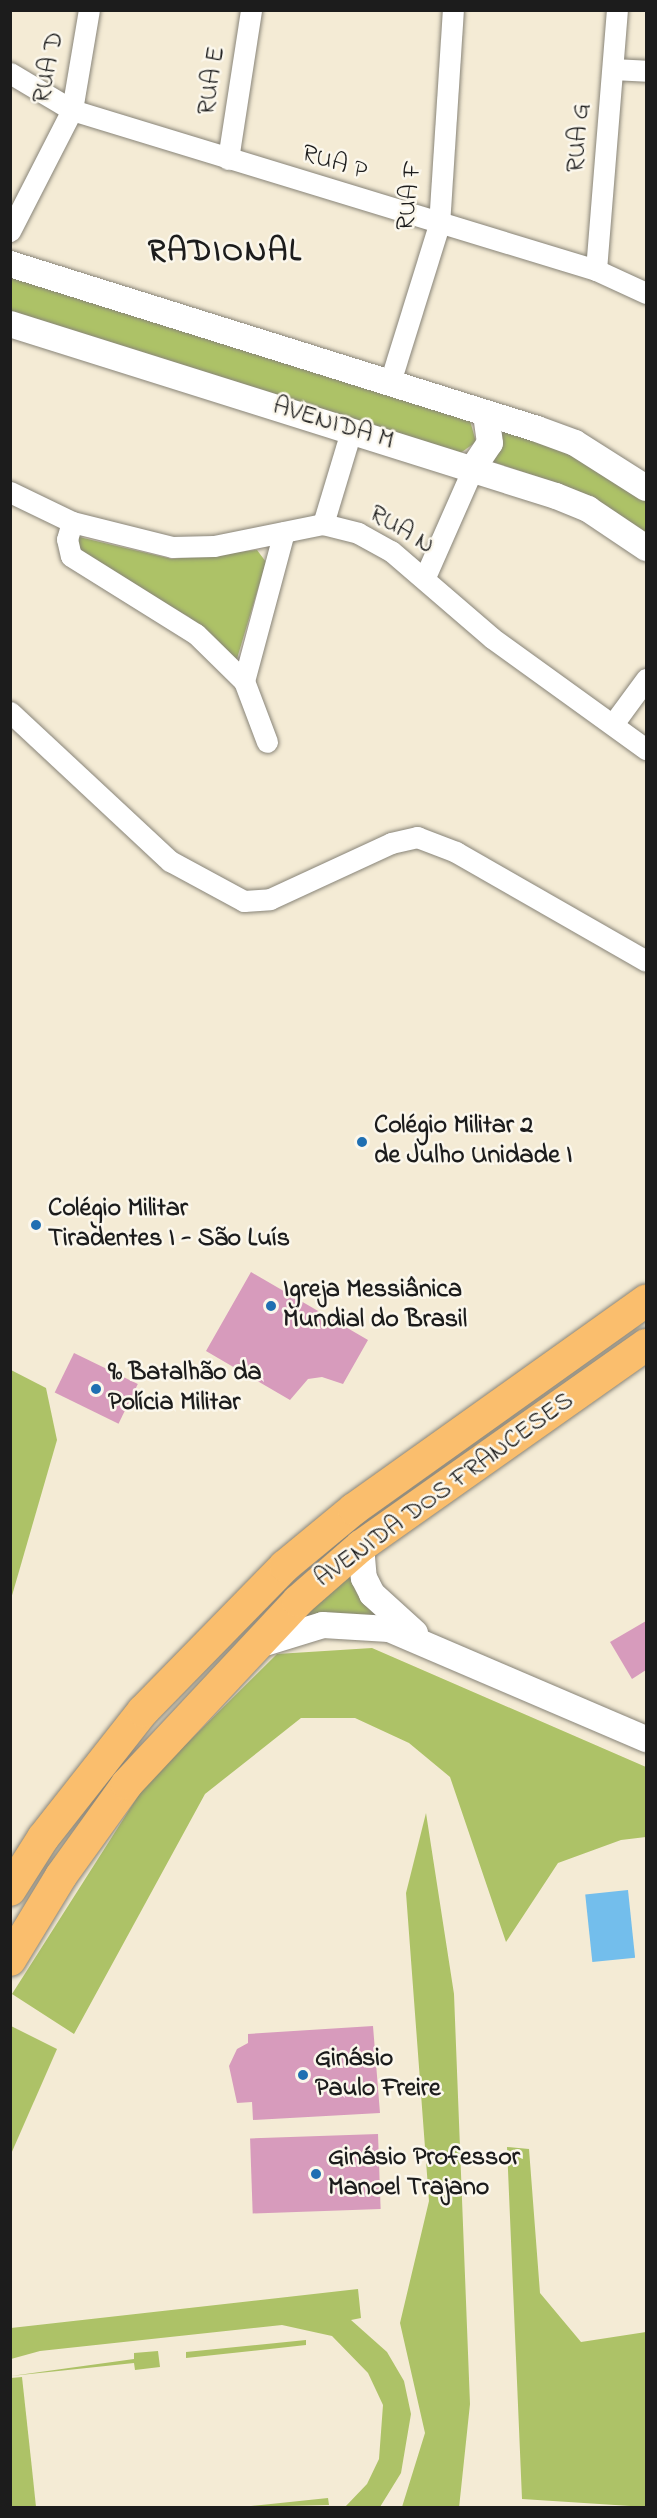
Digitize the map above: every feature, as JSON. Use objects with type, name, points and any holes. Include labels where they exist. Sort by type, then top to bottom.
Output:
[{"type":"main road","name":"AVENIDA DOS FRANCESES","points":[[10,1890],[20,1858],[143,1711],[285,1566],[354,1509],[646,1300]]},
{"type":"main road","name":"AVENIDA DOS FRANCESES","points":[[10,1960],[99,1821],[249,1648],[361,1546],[646,1345]]},
{"type":"street","name":"RUA D","points":[[10,231],[72,110],[89,10]]},
{"type":"street","name":"RUA E","points":[[228,159],[252,10]]},
{"type":"street","name":"RUA F","points":[[390,382],[439,225],[453,10]]},
{"type":"street","name":"RUA G","points":[[596,270],[617,10]]},
{"type":"street","points":[[613,69],[646,71]]},
{"type":"street","name":"RUA P","points":[[10,73],[72,110],[439,225],[596,270],[646,293]]},
{"type":"street","points":[[10,264],[390,382],[575,443],[646,488]]},
{"type":"street","name":"AVENIDA M","points":[[10,324],[473,468],[588,509],[646,548]]},
{"type":"street","points":[[425,577],[473,468],[490,443],[486,413]]},
{"type":"street","points":[[10,492],[72,522],[172,547],[214,546],[323,524],[351,431]]},
{"type":"street","points":[[72,522],[67,539],[71,556],[165,611],[244,681],[267,742]]},
{"type":"street","name":"RUA N","points":[[323,524],[374,541],[425,577],[492,638],[646,749]]},
{"type":"street","points":[[244,681],[284,532]]},
{"type":"street","points":[[613,724],[646,679]]},
{"type":"street","points":[[10,712],[170,861],[244,901],[270,899],[391,843],[417,837],[456,852],[597,930],[646,961]]},
{"type":"street","points":[[361,1546],[364,1578],[372,1594],[425,1640]]},
{"type":"street","points":[[249,1648],[302,1629],[338,1624],[381,1628],[425,1640],[646,1739]]},
{"type":"green space","points":[[10,276],[469,417],[476,442],[459,454],[11,313]]},
{"type":"green space","points":[[497,426],[572,450],[646,496],[646,537],[566,486],[490,461]]},
{"type":"green space","points":[[75,536],[172,559],[257,550],[266,562],[236,662],[189,617],[77,554]]},
{"type":"green space","points":[[11,1370],[46,1388],[57,1440],[11,1599]]},
{"type":"green space","points":[[351,1575],[385,1620],[303,1622],[302,1617]]},
{"type":"green space","points":[[372,1648],[646,1767],[646,1837],[621,1840],[558,1863],[506,1942],[450,1777],[409,1743],[355,1718],[301,1718],[205,1794],[74,2034],[12,1994],[145,1785],[277,1654]]},
{"type":"green space","points":[[426,1813],[454,1994],[470,2404],[459,2508],[402,2507],[425,2433],[400,2323],[429,2201],[406,1893]]},
{"type":"green space","points":[[11,2026],[57,2049],[11,2154]]},
{"type":"green space","points":[[507,2147],[529,2149],[540,2293],[581,2342],[646,2332],[646,2507],[522,2499]]},
{"type":"green space","points":[[358,2289],[361,2318],[351,2320],[387,2352],[404,2381],[411,2414],[401,2473],[380,2507],[345,2507],[367,2484],[379,2459],[383,2405],[368,2373],[332,2336],[282,2325],[40,2351],[11,2359],[11,2328]]},
{"type":"green space","points":[[306,2340],[306,2345],[186,2358],[186,2352]]},
{"type":"green space","points":[[158,2351],[160,2367],[135,2370],[134,2363],[11,2376],[134,2359],[134,2353]]},
{"type":"green space","points":[[22,2377],[36,2507],[11,2507],[11,2378]]},
{"type":"green space","points":[[328,2498],[329,2505],[241,2507]]},
{"type":"water","points":[[628,1890],[635,1958],[592,1962],[585,1894]]},
{"type":"building","name":"Igreja Messiânica Mundial do Brasil","points":[[251,1272],[368,1340],[343,1384],[322,1377],[308,1379],[290,1400],[206,1351]]},
{"type":"building","name":"9º Batalhão da Polícia Militar","points":[[74,1353],[138,1384],[119,1424],[55,1393]]},
{"type":"building","points":[[646,1621],[646,1670],[632,1679],[610,1642]]},
{"type":"building","name":"Ginásio Paulo Freire","points":[[373,2026],[380,2113],[253,2120],[252,2102],[237,2103],[229,2066],[237,2049],[248,2043],[248,2034]]},
{"type":"building","name":"Ginásio Professor Manoel Trajano","points":[[378,2134],[381,2209],[253,2213],[250,2138]]},
{"type":"place","name":"Colégio Militar 2 de Julho Unidade I","points":[[362,1142]]},
{"type":"place","name":"Colégio Militar Tiradentes I - São Luís","points":[[36,1225]]},
{"type":"place","name":"Igreja Messiânica Mundial do Brasil","points":[[271,1306]]},
{"type":"place","name":"9º Batalhão da Polícia Militar","points":[[96,1389]]},
{"type":"place","name":"Ginásio Paulo Freire","points":[[303,2075]]},
{"type":"place","name":"Ginásio Professor Manoel Trajano","points":[[316,2174]]},
{"type":"district","name":"RADIONAL","points":[[225,253]]}]
